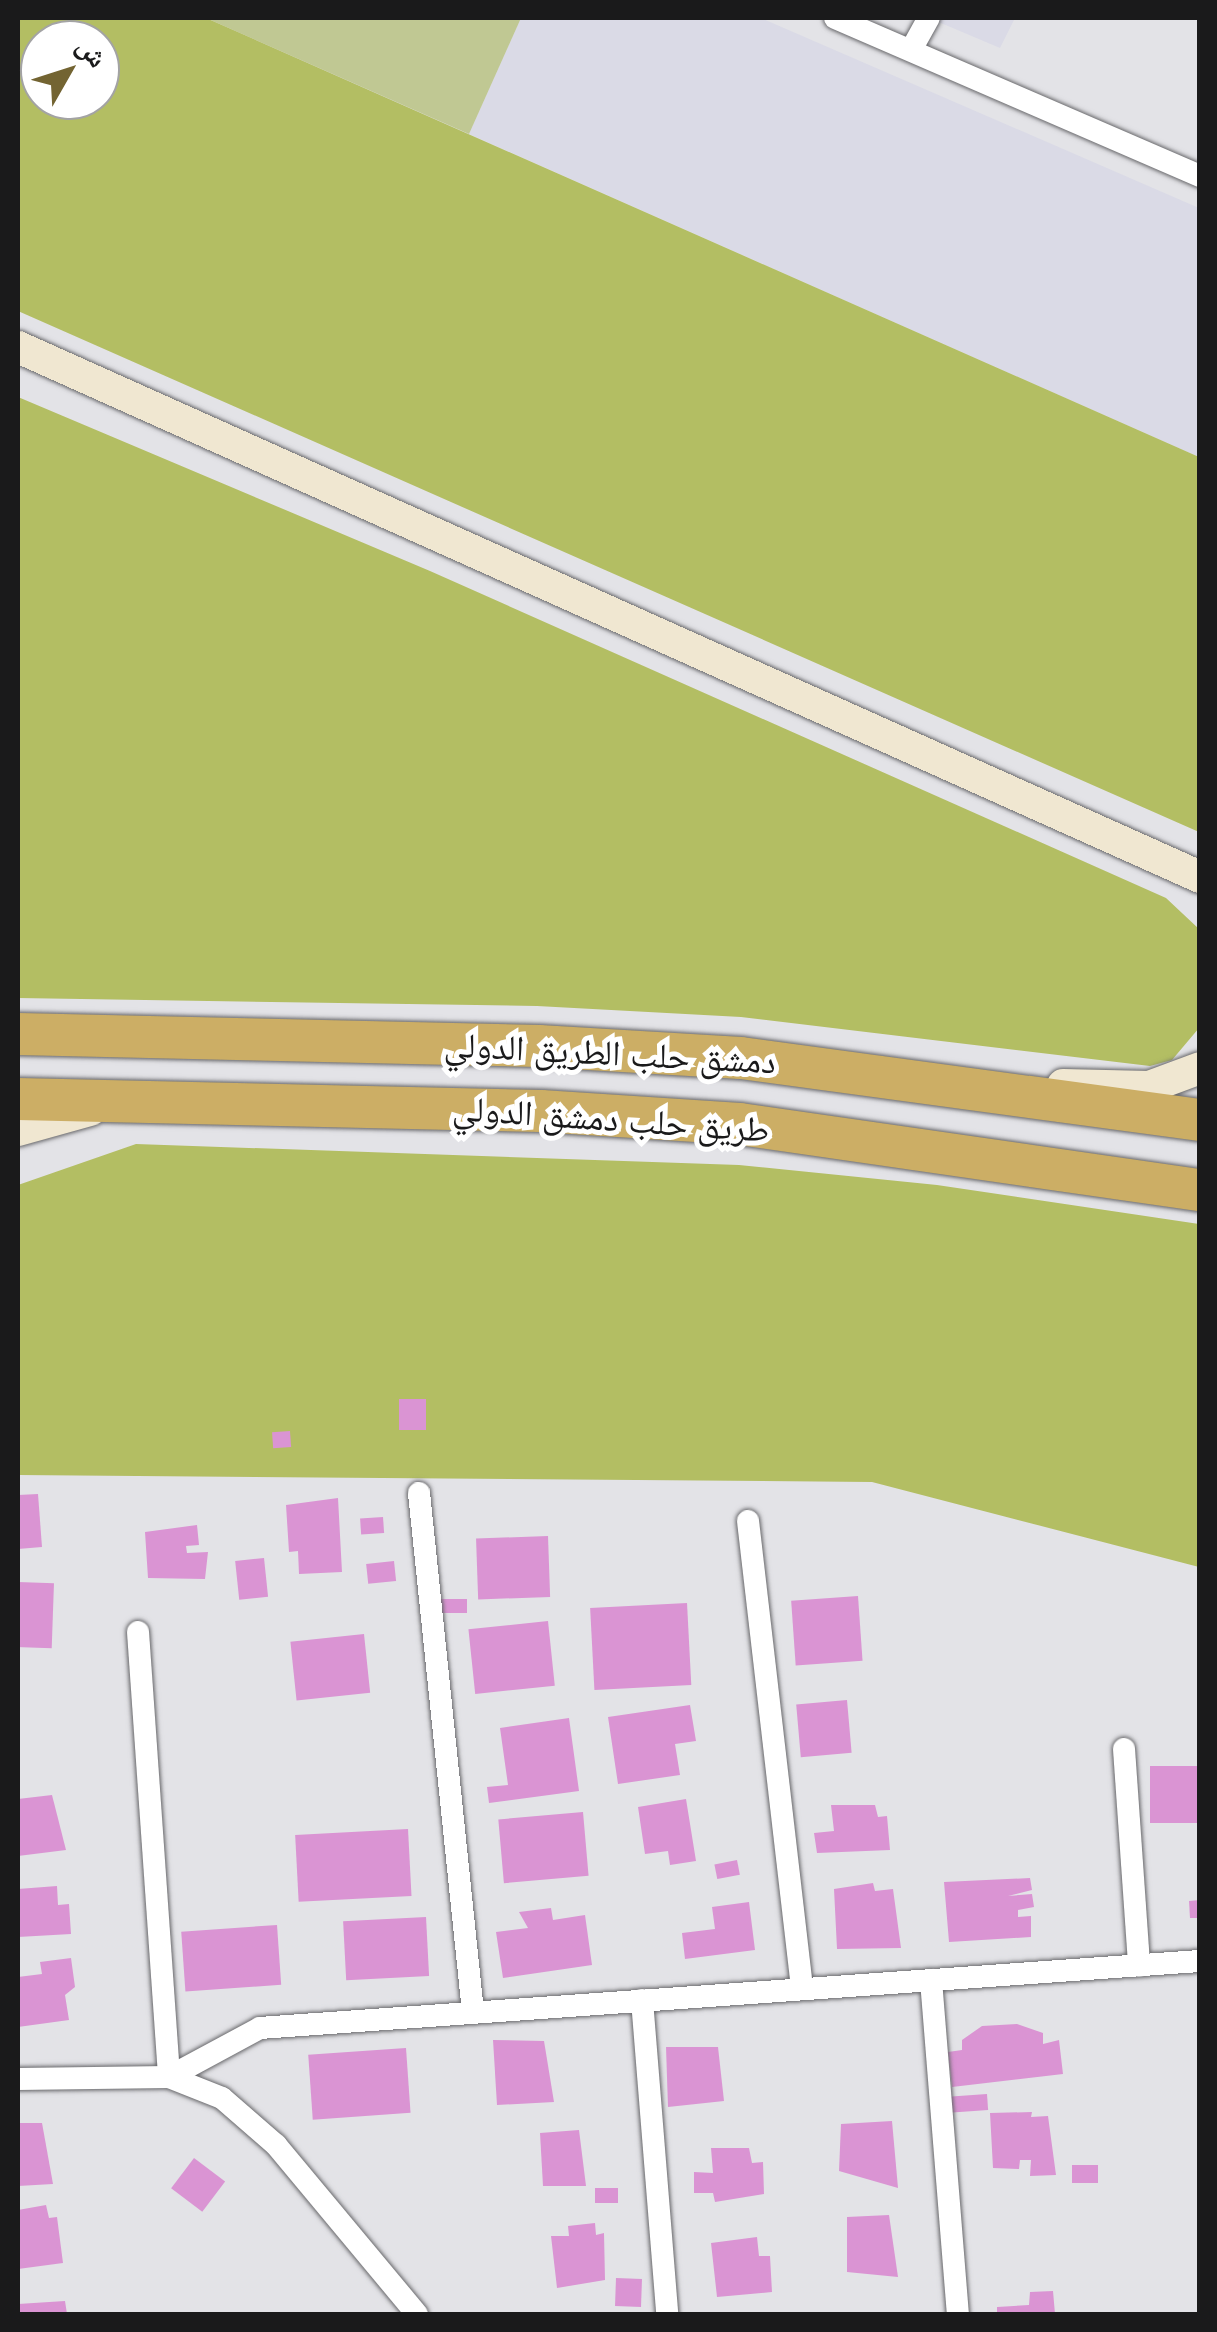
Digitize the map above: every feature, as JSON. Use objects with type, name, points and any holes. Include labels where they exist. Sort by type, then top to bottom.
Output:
[{"type":"highway","name":"دمشق حلب الطريق الدولي","points":[[18,1034],[539,1046],[741,1058],[951,1083],[1200,1120]]},
{"type":"highway","name":"طريق حلب دمشق الدولي","points":[[18,1099],[134,1098],[740,1124],[1200,1190]]},
{"type":"main road","points":[[18,347],[1196,876]]},
{"type":"main road","points":[[951,1083],[1150,1087],[1200,1068]]},
{"type":"main road","points":[[18,1130],[134,1098]]},
{"type":"street","points":[[836,18],[1200,176]]},
{"type":"street","points":[[911,50],[929,18]]},
{"type":"street","points":[[419,1493],[473,2012]]},
{"type":"street","points":[[748,1521],[802,1989]]},
{"type":"street","points":[[138,1632],[169,2077]]},
{"type":"street","points":[[1124,1749],[1138,1965]]},
{"type":"street","points":[[169,2077],[260,2028],[1200,1961]]},
{"type":"street","points":[[931,1980],[958,2314]]},
{"type":"street","points":[[642,2000],[666,2314]]},
{"type":"street","points":[[18,2079],[169,2077],[222,2098],[276,2145],[417,2314]]},
{"type":"shaded area","points":[[521,18],[761,18],[1199,208],[1199,457],[469,134]]},
{"type":"shaded area","points":[[929,18],[1015,18],[1000,48]]},
{"type":"green space","points":[[18,18],[206,18],[1199,457],[1199,832],[18,311]]},
{"type":"green space","points":[[206,18],[521,18],[469,134]]},
{"type":"green space","points":[[18,397],[430,571],[1166,898],[1199,929],[1199,1028],[1172,1060],[1150,1066],[741,1017],[537,1006],[18,998]]},
{"type":"green space","points":[[136,1144],[739,1165],[937,1185],[1199,1224],[1199,1567],[872,1482],[18,1475],[18,1185]]},
{"type":"building","points":[[399,1399],[426,1399],[426,1430],[399,1430]]},
{"type":"building","points":[[290,1431],[291,1447],[273,1448],[272,1432]]},
{"type":"building","points":[[38,1494],[42,1547],[18,1549],[18,1495]]},
{"type":"building","points":[[338,1498],[342,1572],[299,1574],[298,1551],[289,1552],[286,1505]]},
{"type":"building","points":[[383,1517],[384,1533],[361,1535],[360,1519]]},
{"type":"building","points":[[197,1525],[199,1545],[186,1546],[187,1553],[208,1552],[205,1579],[148,1578],[145,1532]]},
{"type":"building","points":[[548,1536],[550,1597],[478,1599],[476,1539]]},
{"type":"building","points":[[264,1558],[268,1597],[239,1600],[235,1561]]},
{"type":"building","points":[[394,1561],[396,1581],[368,1584],[366,1564]]},
{"type":"building","points":[[18,1582],[54,1583],[52,1648],[18,1647]]},
{"type":"building","points":[[858,1596],[863,1661],[796,1666],[791,1601]]},
{"type":"building","points":[[441,1599],[467,1599],[467,1613],[441,1613]]},
{"type":"building","points":[[687,1603],[691,1685],[594,1690],[590,1608]]},
{"type":"building","points":[[548,1621],[555,1686],[475,1694],[468,1629]]},
{"type":"building","points":[[364,1634],[370,1693],[297,1700],[290,1642]]},
{"type":"building","points":[[847,1700],[852,1753],[801,1757],[796,1704]]},
{"type":"building","points":[[690,1705],[696,1741],[675,1744],[680,1775],[618,1784],[608,1717]]},
{"type":"building","points":[[569,1718],[579,1791],[489,1803],[487,1787],[508,1785],[500,1728]]},
{"type":"building","points":[[1150,1766],[1200,1766],[1200,1823],[1150,1823]]},
{"type":"building","points":[[52,1795],[66,1850],[18,1856],[18,1799]]},
{"type":"building","points":[[686,1799],[696,1861],[670,1865],[668,1851],[645,1854],[638,1807]]},
{"type":"building","points":[[831,1805],[875,1805],[878,1817],[887,1816],[890,1850],[817,1853],[814,1833],[834,1831]]},
{"type":"building","points":[[583,1812],[589,1876],[504,1883],[498,1819]]},
{"type":"building","points":[[408,1829],[412,1896],[299,1902],[295,1835]]},
{"type":"building","points":[[737,1860],[740,1875],[717,1879],[714,1864]]},
{"type":"building","points":[[1030,1878],[1032,1890],[1008,1896],[1032,1894],[1034,1907],[1018,1910],[1018,1917],[1031,1916],[1031,1937],[949,1942],[944,1882]]},
{"type":"building","points":[[873,1883],[875,1891],[893,1889],[901,1948],[837,1949],[834,1889]]},
{"type":"building","points":[[57,1886],[58,1905],[69,1904],[71,1934],[18,1937],[18,1889]]},
{"type":"building","points":[[1200,1900],[1200,1918],[1190,1918],[1189,1901]]},
{"type":"building","points":[[749,1902],[755,1950],[685,1959],[682,1933],[715,1929],[712,1907]]},
{"type":"building","points":[[551,1908],[553,1920],[585,1915],[592,1965],[503,1978],[496,1932],[528,1928],[519,1912]]},
{"type":"building","points":[[426,1917],[429,1976],[346,1980],[343,1921]]},
{"type":"building","points":[[277,1925],[281,1985],[185,1992],[181,1932]]},
{"type":"building","points":[[71,1958],[75,1987],[65,1995],[69,2020],[18,2027],[18,1977],[42,1974],[40,1962]]},
{"type":"building","points":[[1017,2024],[1043,2033],[1043,2044],[1059,2040],[1063,2074],[952,2087],[948,2052],[962,2050],[962,2040],[982,2026]]},
{"type":"building","points":[[493,2040],[544,2041],[554,2102],[497,2105]]},
{"type":"building","points":[[666,2047],[718,2047],[724,2101],[668,2107]]},
{"type":"building","points":[[406,2048],[411,2113],[313,2120],[308,2055]]},
{"type":"building","points":[[987,2094],[988,2110],[949,2113],[948,2097]]},
{"type":"building","points":[[1032,2112],[1031,2117],[1048,2116],[1056,2175],[1030,2176],[1031,2160],[1020,2160],[1019,2169],[993,2168],[990,2113]]},
{"type":"building","points":[[892,2121],[898,2188],[839,2171],[841,2124]]},
{"type":"building","points":[[18,2123],[42,2123],[53,2184],[18,2186]]},
{"type":"building","points":[[579,2130],[586,2186],[543,2186],[540,2133]]},
{"type":"building","points":[[711,2148],[749,2148],[752,2163],[763,2162],[764,2194],[715,2202],[713,2193],[694,2193],[694,2172],[713,2173]]},
{"type":"building","points":[[194,2158],[225,2181],[202,2212],[171,2188]]},
{"type":"building","points":[[1072,2165],[1098,2165],[1098,2183],[1072,2183]]},
{"type":"building","points":[[595,2188],[618,2188],[618,2203],[595,2203]]},
{"type":"building","points":[[46,2205],[49,2218],[57,2217],[63,2263],[18,2269],[18,2210]]},
{"type":"building","points":[[889,2215],[898,2277],[847,2272],[847,2217]]},
{"type":"building","points":[[595,2223],[596,2235],[604,2233],[605,2280],[557,2288],[551,2236],[569,2236],[568,2226]]},
{"type":"building","points":[[757,2237],[759,2256],[770,2256],[772,2292],[717,2297],[711,2243]]},
{"type":"building","points":[[616,2278],[642,2279],[641,2307],[615,2306]]},
{"type":"building","points":[[1053,2291],[1055,2314],[997,2314],[997,2307],[1029,2305],[1030,2292]]},
{"type":"building","points":[[65,2301],[67,2314],[18,2314],[18,2304]]}]
